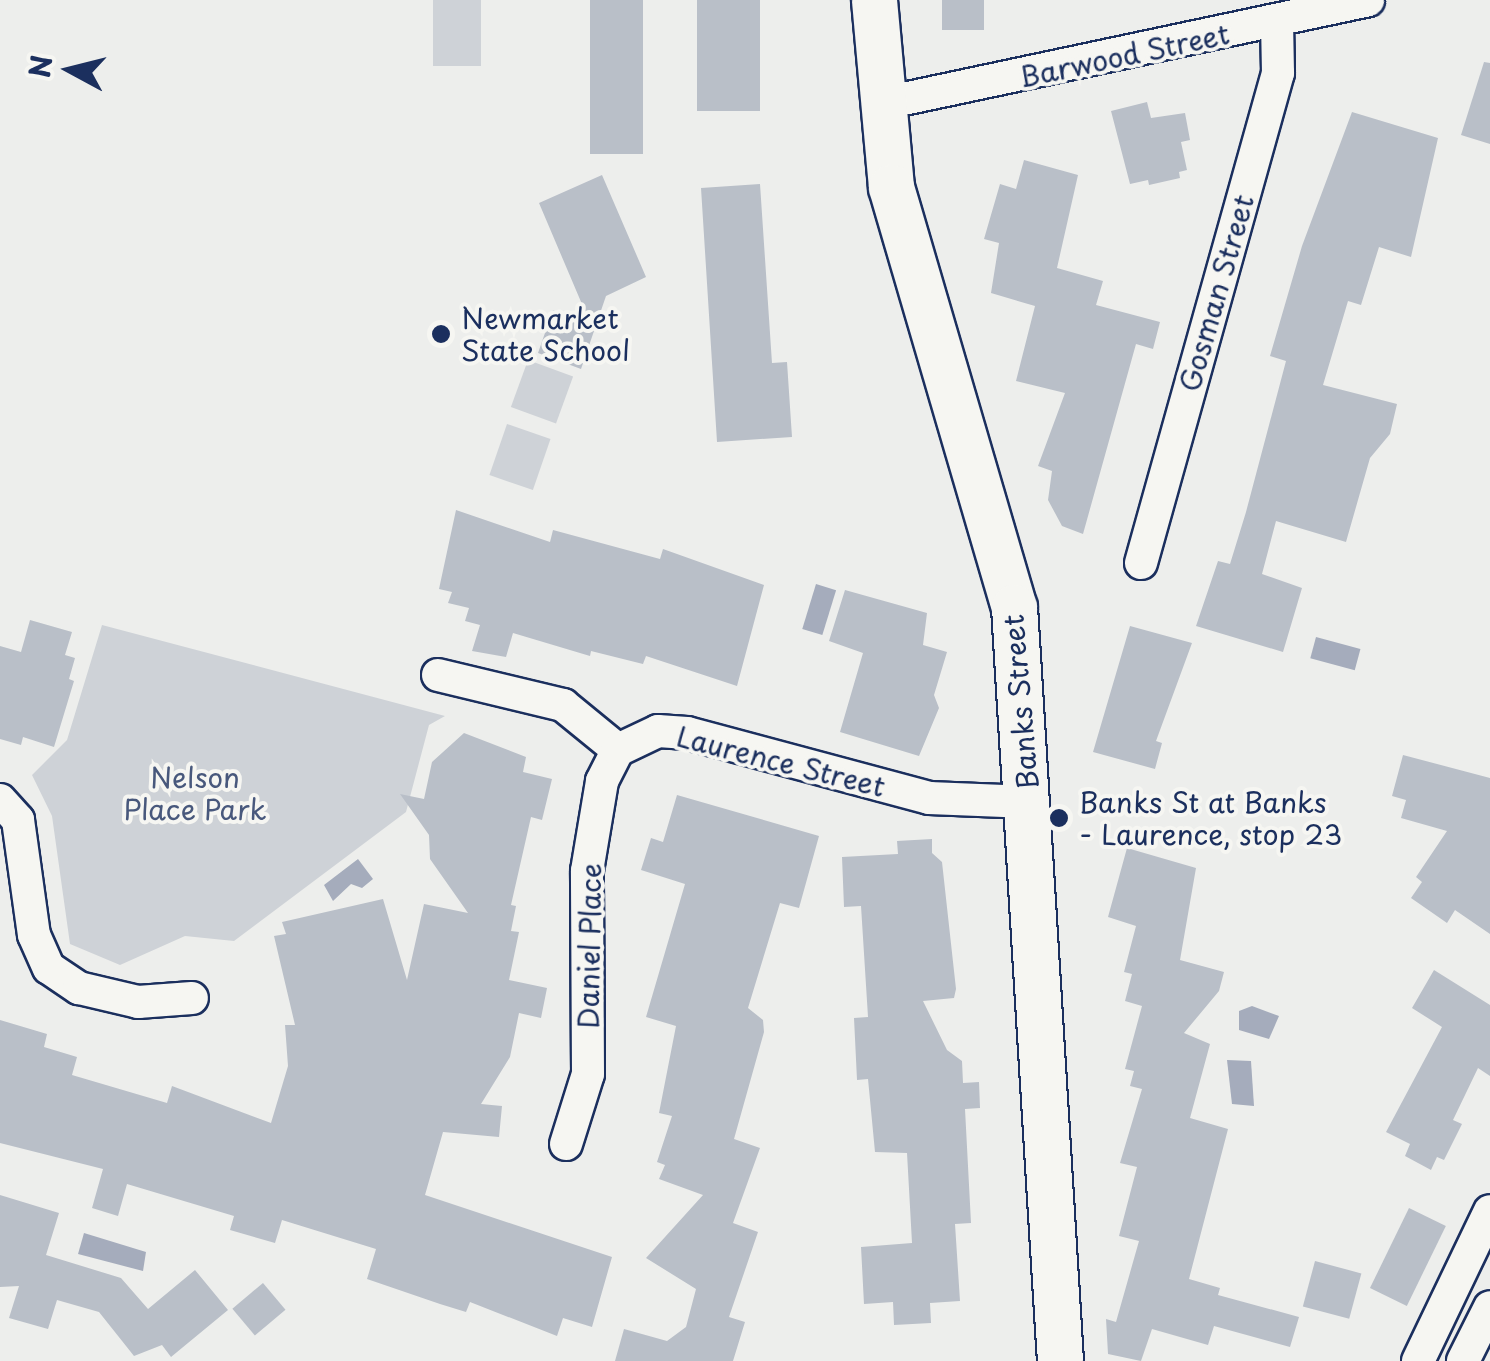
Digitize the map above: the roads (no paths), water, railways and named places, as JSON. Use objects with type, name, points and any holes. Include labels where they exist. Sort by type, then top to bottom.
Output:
[{"type":"main road","name":"Banks Street","points":[[874,0],[880,104],[912,269],[1014,606],[1060,1361]]},
{"type":"street","name":"Barwood Street","points":[[880,104],[1368,0]]},
{"type":"street","name":"Gosman Street","points":[[1141,563],[1278,73],[1277,21]]},
{"type":"street","points":[[438,675],[563,705],[618,750]]},
{"type":"street","name":"Laurence Street","points":[[618,750],[658,731],[687,733],[929,798],[1028,802]]},
{"type":"street","name":"Daniel Place","points":[[566,1144],[588,1074],[589,856],[602,781],[618,750]]},
{"type":"street","points":[[0,800],[18,820],[34,934],[50,968],[79,988],[138,1002],[192,998]]},
{"type":"street","points":[[1418,1361],[1490,1210]]},
{"type":"street","points":[[1463,1361],[1490,1307]]},
{"type":"water","points":[[816,584],[836,590],[822,635],[802,629]]},
{"type":"water","points":[[1316,637],[1360,649],[1355,670],[1310,658]]},
{"type":"water","points":[[358,859],[373,879],[362,888],[351,884],[333,901],[324,885]]},
{"type":"water","points":[[1252,1006],[1279,1016],[1269,1039],[1239,1030],[1239,1011]]},
{"type":"water","points":[[1227,1060],[1251,1061],[1254,1106],[1232,1104]]},
{"type":"water","points":[[84,1233],[146,1252],[143,1271],[78,1254]]},
{"type":"place","name":"Newmarket State School","points":[[441,334]]},
{"type":"place","name":"Banks St at Banks - Laurence, stop 23","points":[[1059,818]]},
{"type":"park label","name":"Nelson Place Park","points":[[195,793]]}]
